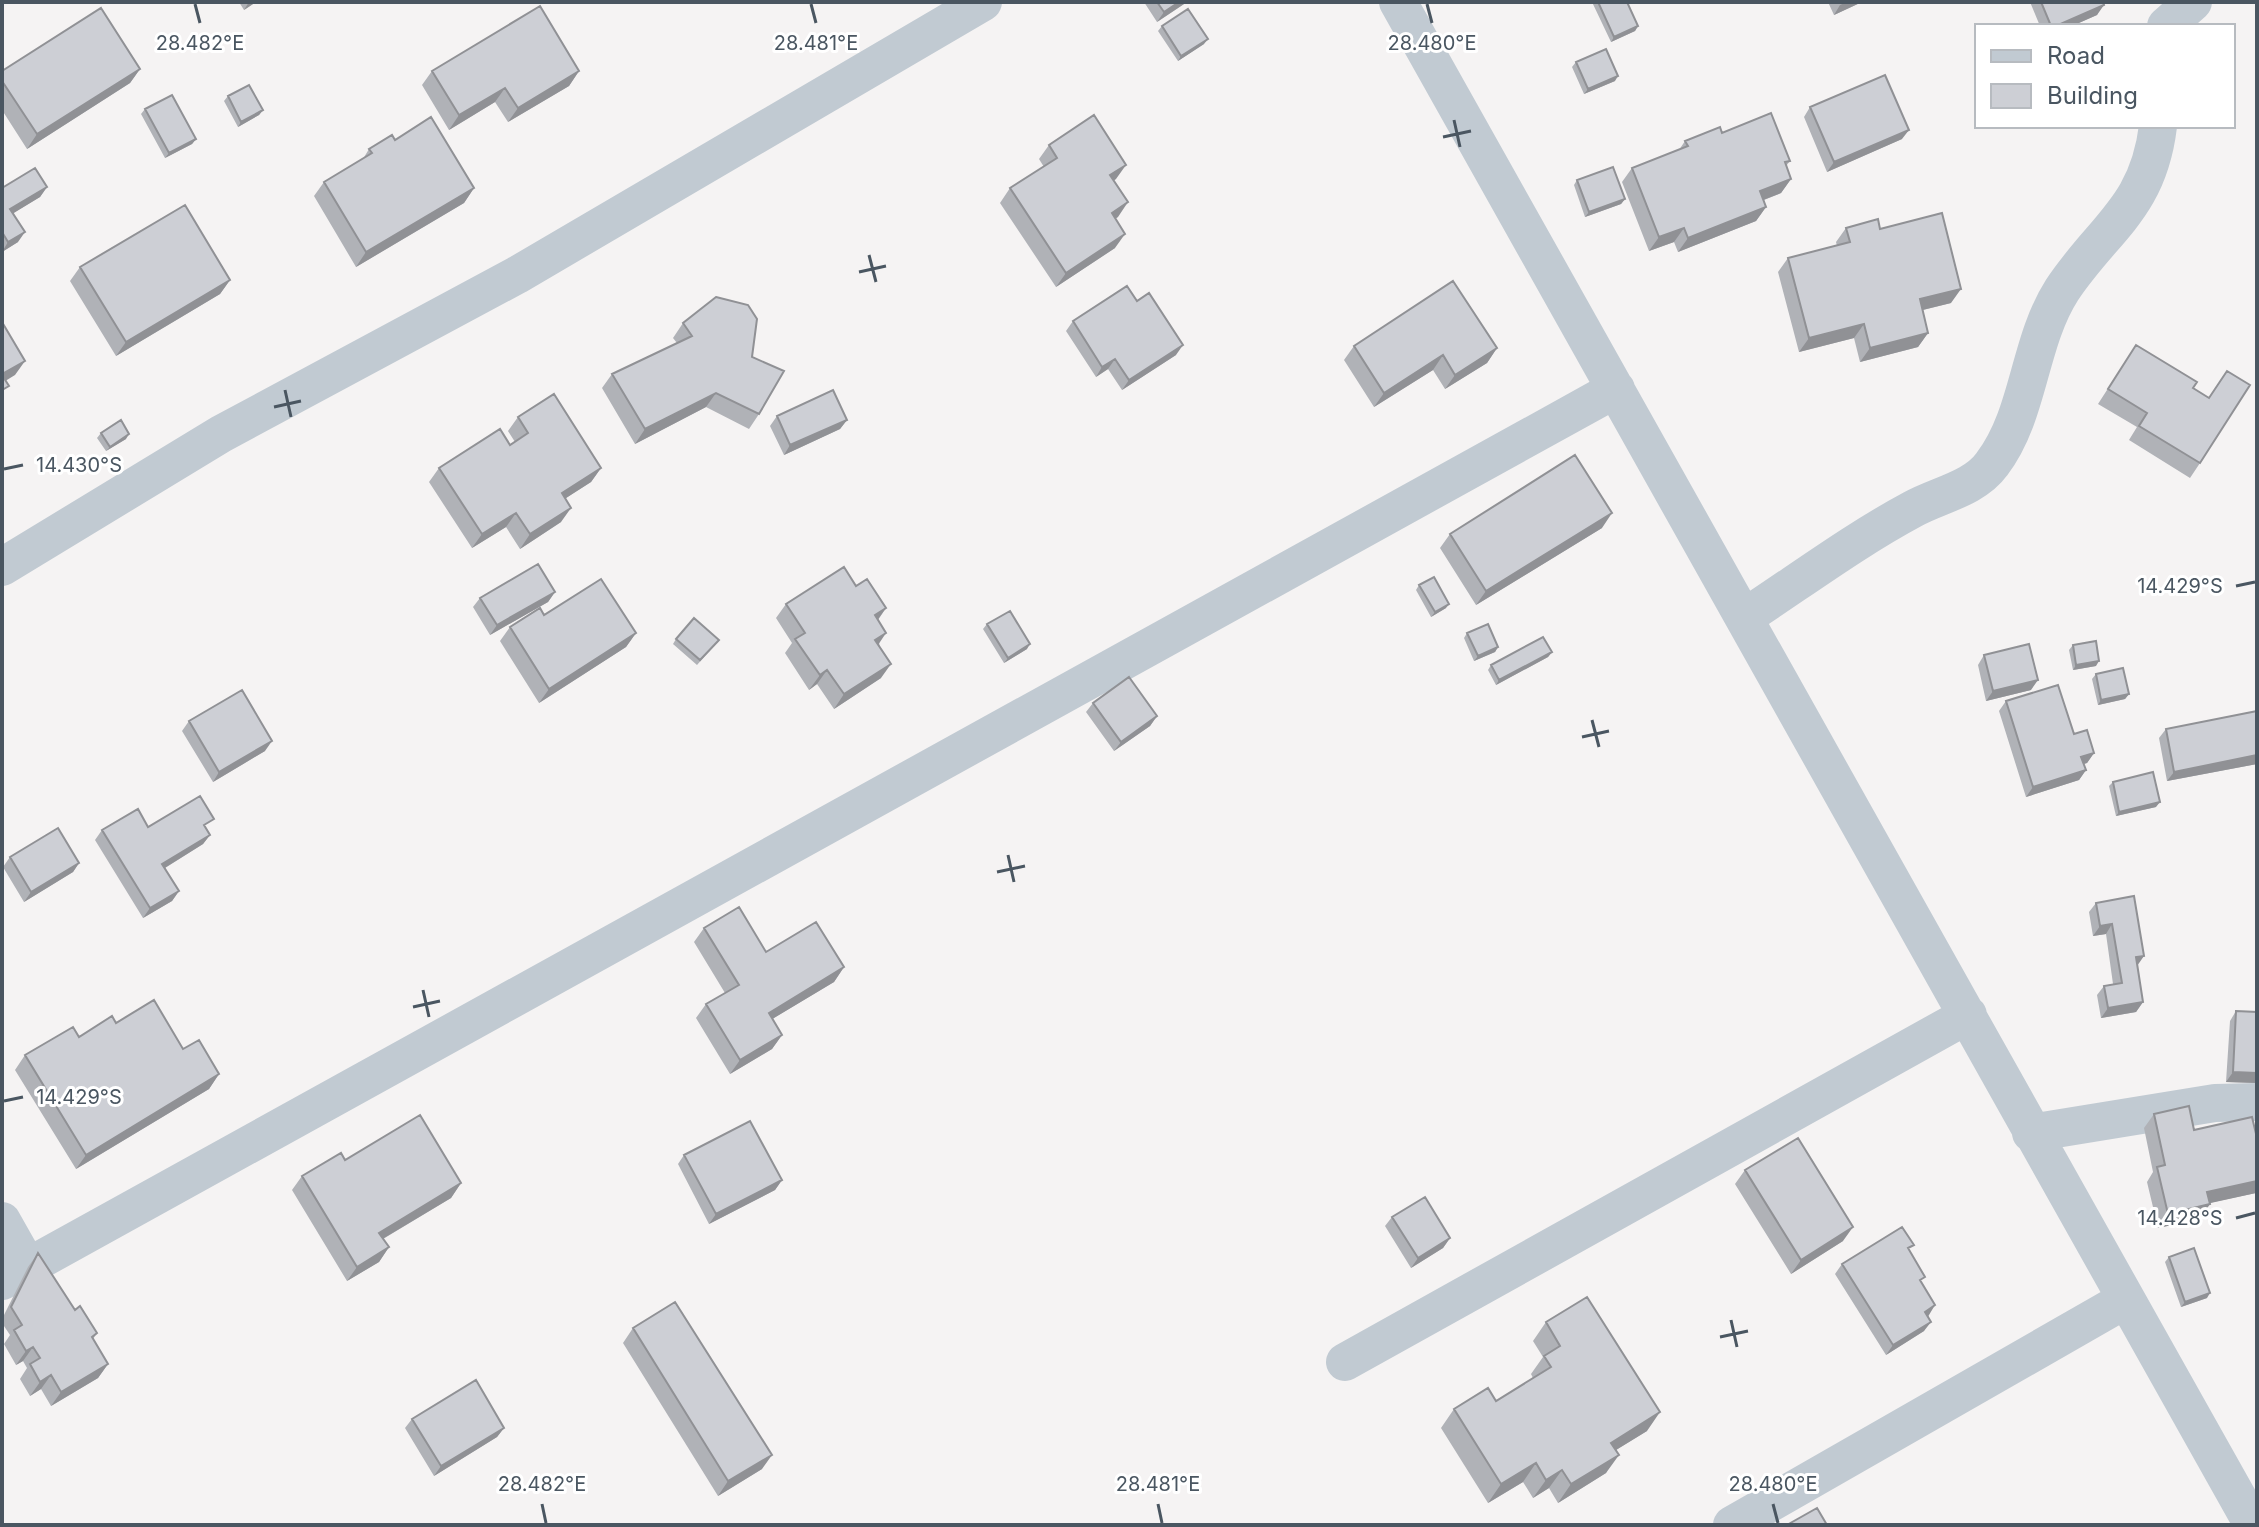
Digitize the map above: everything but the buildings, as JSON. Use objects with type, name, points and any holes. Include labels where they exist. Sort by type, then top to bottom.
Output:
[{"type":"street","points":[[2,567],[221,434],[517,275],[983,2]]},
{"type":"street","points":[[1398,2],[2253,1525]]},
{"type":"street","points":[[2155,2],[2159,24]]},
{"type":"street","points":[[2168,24],[2193,2]]},
{"type":"street","points":[[1745,617],[1914,508],[1960,488],[1991,466],[2018,410],[2040,341],[2062,291],[2141,192],[2157,128]]},
{"type":"street","points":[[2,1221],[15,1274],[1616,389]]},
{"type":"street","points":[[1345,1362],[1968,1015]]},
{"type":"street","points":[[2031,1133],[2215,1103],[2257,1102]]},
{"type":"street","points":[[1732,1525],[2125,1300]]}]
